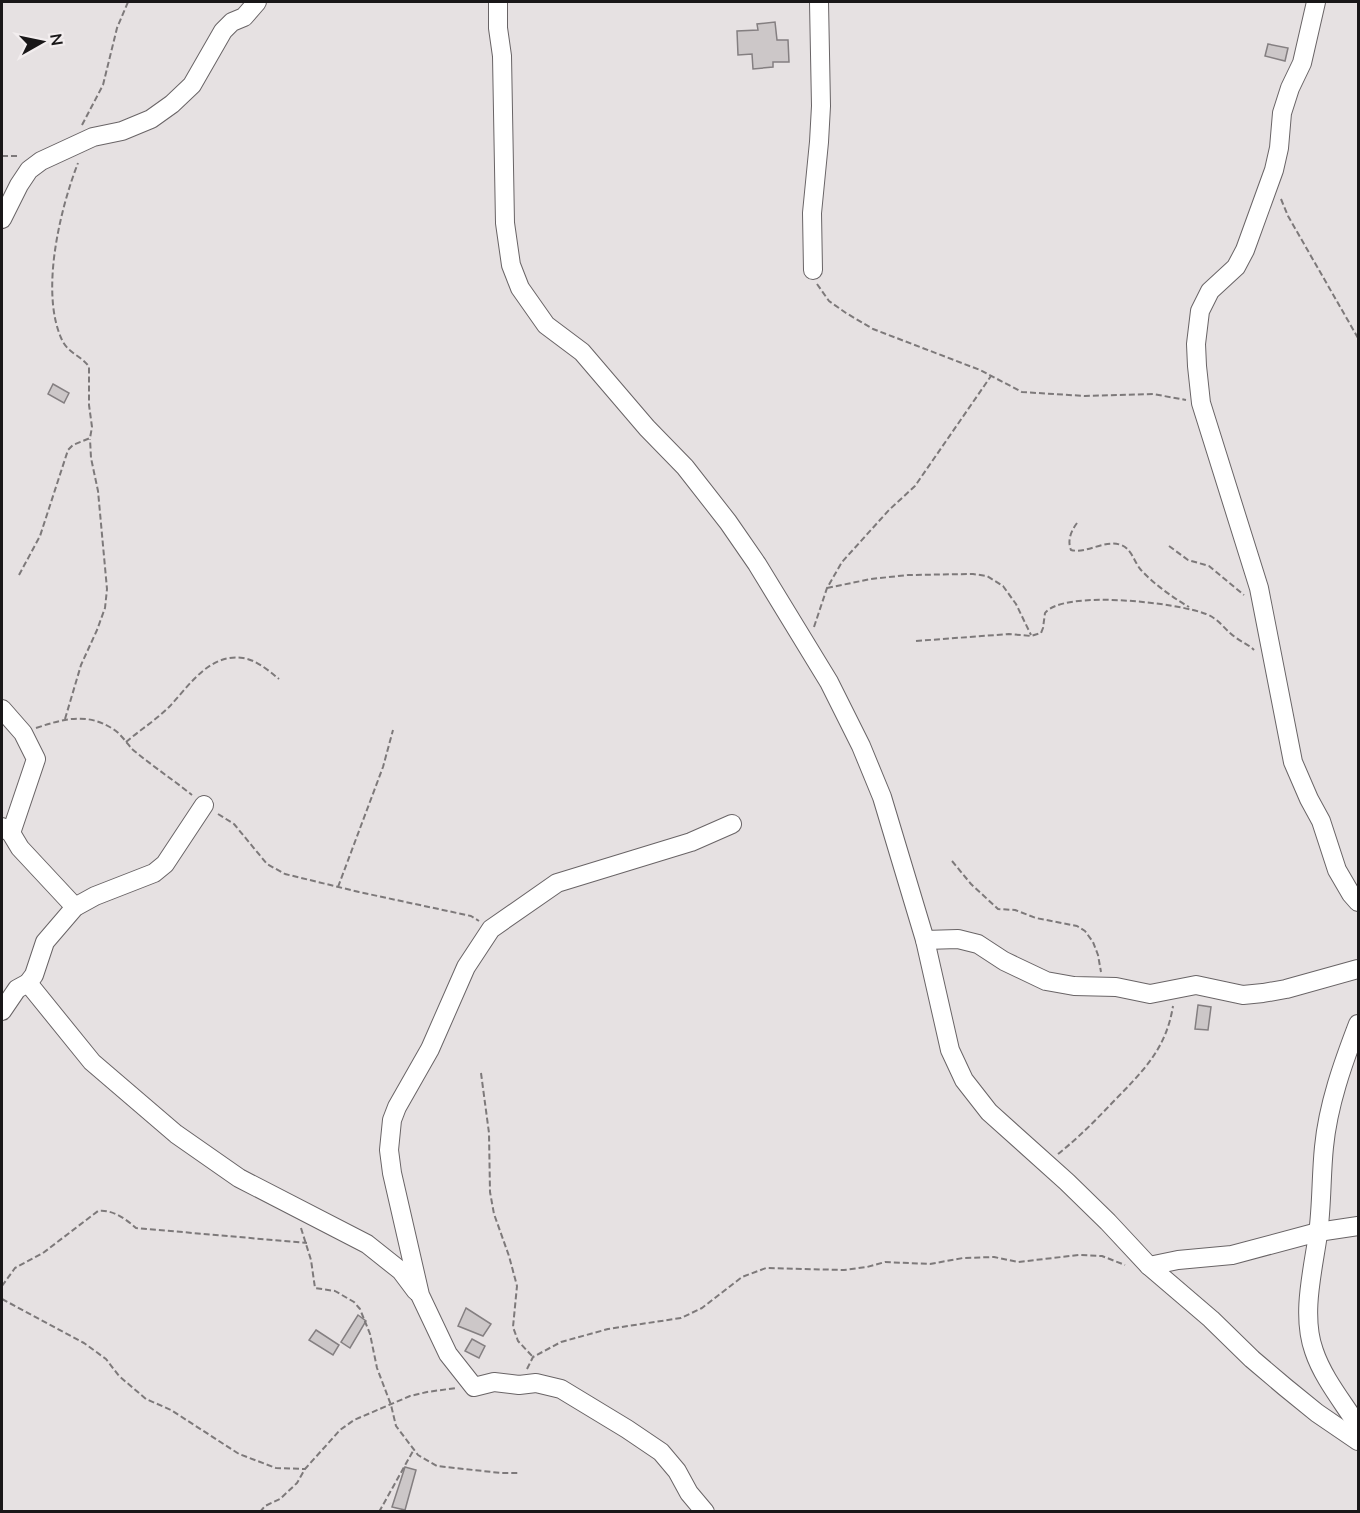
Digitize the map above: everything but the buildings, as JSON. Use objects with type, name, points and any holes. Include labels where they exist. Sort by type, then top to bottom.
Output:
[{"type":"street","points":[[2,219],[29,170],[41,161],[93,137],[122,131],[151,119],[172,104],[192,85],[223,31],[232,22],[244,17],[257,2]]},
{"type":"street","points":[[498,2],[498,28],[502,56],[505,223],[511,264],[520,288],[546,325],[582,352],[647,428],[685,467],[757,564],[829,682],[861,746],[882,797],[925,939],[950,1050],[964,1080],[989,1112],[1108,1222],[1149,1266],[1285,1387],[1317,1413],[1359,1441]]},
{"type":"street","points":[[813,270],[812,213],[820,106],[819,2]]},
{"type":"street","points":[[1316,2],[1302,63],[1282,112],[1279,148],[1270,182],[1241,258],[1229,274],[1210,291],[1200,311],[1196,344],[1201,403],[1253,566],[1293,762],[1321,821],[1337,870],[1351,894],[1359,902]]},
{"type":"street","points":[[2,709],[23,733],[36,759],[6,829],[20,848],[75,907]]},
{"type":"street","points":[[2,1011],[17,989],[28,983],[34,975],[45,942],[75,907],[95,896],[154,873],[165,864],[204,805]]},
{"type":"street","points":[[705,1512],[661,1452],[620,1424],[561,1389],[536,1383],[494,1382],[474,1387],[448,1354],[420,1295],[392,1173],[389,1150],[392,1120],[397,1107],[430,1049],[466,967],[491,929],[556,883],[691,842],[732,824]]},
{"type":"street","points":[[925,939],[958,939],[978,944],[1004,961],[1046,981],[1150,994],[1196,985],[1243,995],[1253,994],[1286,989],[1359,969]]},
{"type":"street","points":[[28,983],[93,1062],[176,1134],[239,1178],[367,1244],[388,1258],[420,1295]]},
{"type":"street","points":[[1357,1034],[1331,1107],[1324,1145],[1318,1233],[1310,1275],[1310,1330],[1313,1351],[1324,1373],[1359,1426]]},
{"type":"street","points":[[1149,1266],[1178,1260],[1232,1255],[1318,1233],[1359,1226]]},
{"type":"street","points":[[689,1492],[696,1512]]},
{"type":"path","points":[[70,148],[103,85],[117,28],[128,2]]},
{"type":"path","points":[[65,719],[81,665],[98,630],[105,608],[107,589],[98,491],[91,458],[89,368],[69,351],[62,338],[54,308],[52,276],[66,196],[81,156],[93,137]]},
{"type":"path","points":[[1270,182],[1271,178],[1288,216],[1359,338]]},
{"type":"path","points":[[813,270],[818,284],[829,301],[846,313],[887,335],[991,376],[1022,392],[1085,396],[1153,394],[1201,403]]},
{"type":"path","points":[[809,651],[816,620],[834,573],[852,550],[915,486],[991,376]]},
{"type":"path","points":[[19,575],[40,536],[68,450],[73,445],[90,438]]},
{"type":"path","points":[[1077,524],[1070,535],[1071,550],[1078,551],[1113,544],[1123,546],[1141,570],[1161,588],[1191,609]]},
{"type":"path","points":[[1169,546],[1188,560],[1209,567],[1246,596],[1263,614]]},
{"type":"path","points":[[827,588],[870,579],[908,575],[973,574],[987,576],[1003,586],[1016,604],[1031,636]]},
{"type":"path","points":[[916,641],[1009,634],[1031,636],[1041,633],[1043,619],[1048,609],[1062,604],[1137,600],[1191,609],[1215,618],[1234,637],[1250,646],[1275,671]]},
{"type":"path","points":[[126,742],[168,708],[208,666],[226,660],[243,658],[260,664],[279,679]]},
{"type":"path","points":[[23,733],[65,719],[79,717],[93,719],[114,729],[126,742],[204,805],[234,824],[267,864],[277,871],[338,887],[471,916],[491,929]]},
{"type":"path","points":[[338,887],[383,767],[393,730]]},
{"type":"path","points":[[952,861],[971,884],[998,909],[1015,910],[1036,918],[1072,924],[1086,931],[1098,955],[1103,987]]},
{"type":"path","points":[[1046,1163],[1094,1123],[1146,1068],[1169,1026],[1173,1006],[1173,989]]},
{"type":"path","points":[[481,1073],[489,1133],[490,1192],[494,1214],[510,1256],[517,1286],[513,1327],[518,1341],[533,1357]]},
{"type":"path","points":[[2,1287],[15,1268],[43,1253],[98,1211],[104,1210],[125,1218],[136,1228],[307,1243]]},
{"type":"path","points":[[301,1228],[312,1260],[315,1288],[335,1291],[354,1302],[360,1309],[370,1334],[380,1379],[399,1431],[413,1451],[424,1460],[437,1466],[518,1473]]},
{"type":"path","points":[[519,1384],[533,1357],[547,1348],[582,1335],[608,1329],[681,1318],[702,1308],[742,1277],[766,1268],[843,1270],[885,1262],[930,1264],[963,1258],[994,1257],[1018,1262],[1079,1254],[1102,1256],[1126,1265],[1149,1266]]},
{"type":"path","points":[[2,1299],[84,1343],[106,1359],[119,1376],[146,1399],[171,1410],[239,1454],[276,1468],[305,1469]]},
{"type":"path","points":[[260,1512],[297,1483],[305,1469],[340,1430],[354,1420],[410,1396],[474,1387]]},
{"type":"path","points":[[379,1512],[413,1451]]}]
